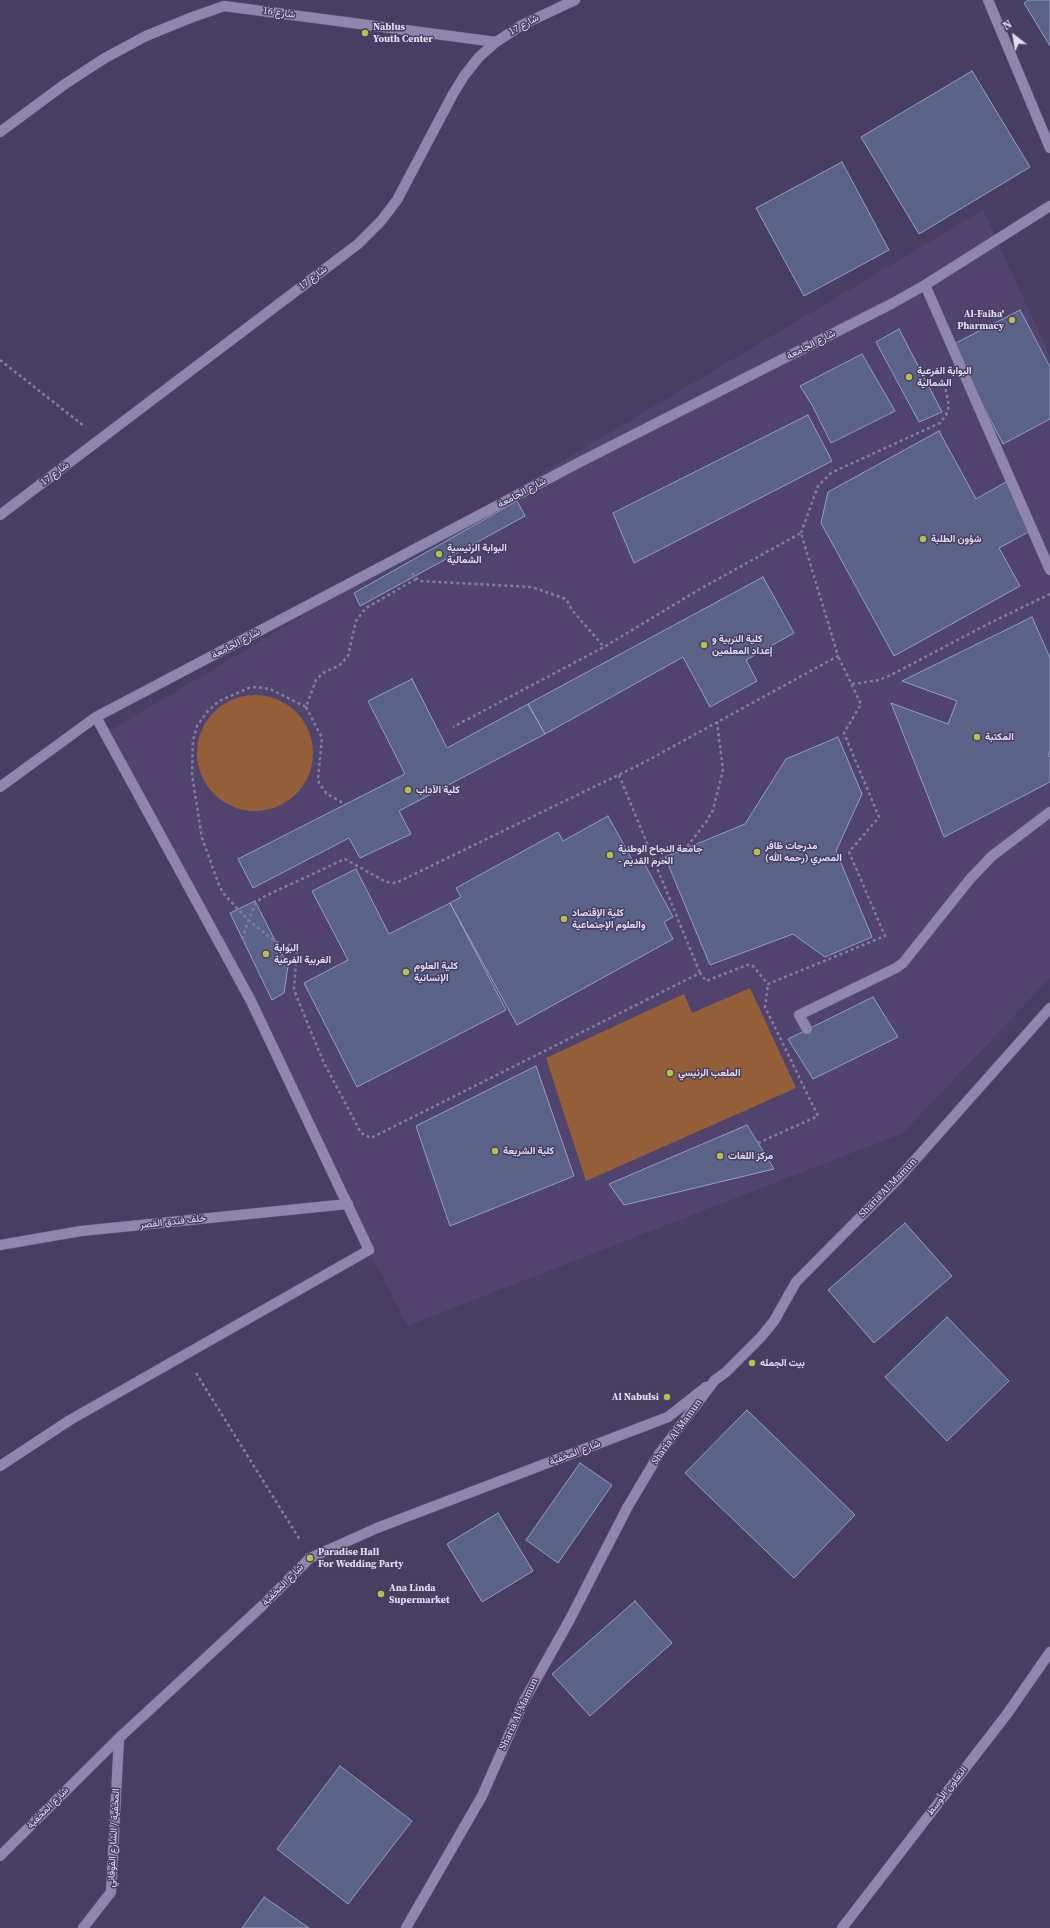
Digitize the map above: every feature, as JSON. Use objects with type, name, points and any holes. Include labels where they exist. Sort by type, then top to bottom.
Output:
[{"type":"street","name":"شارع 17","points":[[0,515],[358,244],[381,221],[407,184],[464,76],[479,57],[496,42],[522,25],[574,0]]},
{"type":"street","points":[[988,0],[1050,148]]},
{"type":"street","name":"شارع 16","points":[[0,132],[65,84],[105,58],[146,36],[227,3],[496,42]]},
{"type":"street","name":"شارع الجامعة","points":[[0,787],[96,717],[580,462],[925,286],[1050,206]]},
{"type":"street","points":[[925,286],[1050,570]]},
{"type":"street","points":[[0,1466],[70,1420],[369,1250],[254,1008],[96,717]]},
{"type":"street","points":[[807,1029],[799,1015],[896,968],[903,963],[970,879],[992,856],[1050,812]]},
{"type":"street","name":"Sharia Al-Mamun","points":[[406,1928],[482,1796],[524,1701],[569,1621],[648,1472],[671,1437],[715,1380],[761,1337],[774,1321],[796,1282],[899,1178],[1050,1008]]},
{"type":"street","name":"خلف فندق القصر","points":[[0,1245],[81,1231],[348,1204]]},
{"type":"street","name":"شارع المخفية","points":[[0,1856],[119,1738],[262,1606],[310,1558],[377,1528],[668,1417],[737,1361]]},
{"type":"street","name":"التعاون الأوسط","points":[[842,1928],[1007,1714],[1050,1652]]},
{"type":"street","name":"المخفية / الشارع الفوقاني","points":[[83,1928],[111,1892],[119,1738]]},
{"type":"path","points":[[0,360],[100,439]]},
{"type":"path","points":[[768,984],[885,936],[849,852],[879,817],[844,733],[862,704],[838,656],[801,533],[818,486],[832,473],[940,423],[946,415],[949,406],[944,383]]},
{"type":"path","points":[[453,727],[604,647],[700,590],[801,533]]},
{"type":"path","points":[[400,557],[419,581],[532,587],[566,599],[572,610],[604,647]]},
{"type":"path","points":[[306,707],[319,676],[340,665],[348,656],[356,621],[366,608],[416,579]]},
{"type":"path","points":[[852,684],[879,680],[891,676],[986,625],[1050,594]]},
{"type":"path","points":[[232,966],[254,906],[260,898],[342,860],[349,860],[386,882],[396,883],[619,775],[838,656]]},
{"type":"path","points":[[346,805],[326,793],[319,783],[318,778],[322,738],[306,707],[276,692],[253,687],[217,703],[207,712],[198,726],[193,737],[192,775],[204,848],[221,890],[248,921],[276,942],[293,946],[297,949],[294,988],[296,995],[322,1061],[361,1133],[366,1137],[371,1138],[700,973]]},
{"type":"path","points":[[655,862],[686,848],[706,822],[713,810],[723,770],[717,722]]},
{"type":"path","points":[[619,775],[700,973],[706,981],[747,965],[752,965],[768,984],[765,1007],[818,1116],[758,1143]]},
{"type":"path","points":[[185,1354],[310,1558]]},
{"type":"shaded area","name":"جامعة النجاح الوطنية - الحرم القديم","points":[[983,210],[1050,356],[1050,978],[903,1133],[407,1326],[108,732]]},
{"type":"shaded area","points":[[255,695],[266,696],[277,700],[296,712],[308,731],[312,742],[312,764],[308,775],[296,794],[277,806],[266,810],[255,811],[244,810],[233,806],[214,794],[202,775],[198,764],[197,753],[198,742],[202,731],[214,712],[233,700],[244,696]]},
{"type":"shaded area","name":"الملعب الرئيسي","points":[[750,988],[796,1088],[586,1181],[546,1058],[684,994],[692,1013]]},
{"type":"building","points":[[1028,0],[1050,0],[1050,46],[1024,3]]},
{"type":"building","points":[[972,71],[1030,167],[919,234],[861,137]]},
{"type":"building","points":[[842,162],[889,250],[804,296],[756,208]]},
{"type":"building","points":[[1020,310],[1050,367],[1050,419],[1003,444],[952,345]]},
{"type":"building","name":"البوابة الفرعية الشمالية","points":[[899,329],[942,412],[919,422],[876,342]]},
{"type":"building","points":[[862,354],[895,411],[831,443],[812,405],[800,386]]},
{"type":"building","points":[[808,415],[832,461],[634,563],[613,513]]},
{"type":"building","name":"شؤون الطلبة","points":[[939,431],[976,499],[1006,482],[1032,530],[999,548],[1020,586],[894,656],[821,523],[828,492]]},
{"type":"building","name":"البوابة الرئيسية الشمالية","points":[[517,501],[525,516],[360,606],[354,593]]},
{"type":"building","name":"كلية التربية و إعداد المعلمين","points":[[763,577],[794,633],[746,660],[757,681],[710,707],[683,657],[545,734],[528,704]]},
{"type":"building","name":"المكتبة","points":[[1032,617],[1050,658],[1050,751],[1048,756],[1050,757],[1050,782],[944,837],[891,703],[948,724],[957,701],[902,681]]},
{"type":"building","name":"كلية الآداب","points":[[412,679],[447,748],[528,704],[545,734],[399,811],[411,834],[360,858],[349,838],[253,888],[238,859],[405,774],[368,701]]},
{"type":"building","name":"مدرجات ظافر المصري (رحمه الله)","points":[[838,737],[862,794],[836,851],[872,937],[825,957],[793,934],[710,965],[665,857],[745,824],[786,759]]},
{"type":"building","name":"كلية الإقتصاد والعلوم الإجتماعية","points":[[608,816],[635,865],[643,861],[673,917],[664,922],[673,939],[517,1025],[450,903],[461,897],[456,888],[558,832],[563,841]]},
{"type":"building","name":"كلية العلوم الإنسانية","points":[[356,869],[389,934],[450,903],[506,1010],[357,1087],[304,983],[348,960],[312,891]]},
{"type":"building","name":"البوابة الغربية الفرعية","points":[[255,901],[288,966],[284,993],[272,1000],[230,913]]},
{"type":"building","points":[[873,997],[898,1037],[813,1079],[788,1039]]},
{"type":"building","name":"كلية الشريعة","points":[[536,1066],[574,1176],[450,1226],[416,1126]]},
{"type":"building","name":"مركز اللغات","points":[[747,1125],[774,1169],[624,1205],[609,1184]]},
{"type":"building","points":[[905,1223],[952,1276],[874,1343],[828,1290]]},
{"type":"building","points":[[947,1317],[1009,1381],[947,1441],[885,1377]]},
{"type":"building","points":[[747,1410],[855,1515],[794,1578],[685,1473]]},
{"type":"building","points":[[580,1463],[612,1485],[558,1563],[526,1540]]},
{"type":"building","points":[[498,1513],[533,1571],[482,1602],[447,1544]]},
{"type":"building","points":[[635,1601],[672,1643],[590,1716],[552,1674]]},
{"type":"building","points":[[340,1766],[412,1821],[348,1904],[277,1849]]},
{"type":"building","points":[[264,1897],[309,1928],[242,1928]]},
{"type":"place","name":"Nablus Youth Center","points":[[365,33]]},
{"type":"place","name":"Al-Faiha' Pharmacy","points":[[1012,320]]},
{"type":"place","name":"البوابة الفرعية الشمالية","points":[[909,377]]},
{"type":"place","name":"شؤون الطلبة","points":[[923,539]]},
{"type":"place","name":"البوابة الرئيسية الشمالية","points":[[439,554]]},
{"type":"place","name":"كلية التربية و إعداد المعلمين","points":[[704,645]]},
{"type":"place","name":"المكتبة","points":[[977,737]]},
{"type":"place","name":"كلية الآداب","points":[[408,790]]},
{"type":"place","name":"مدرجات ظافر المصري (رحمه الله)","points":[[757,852]]},
{"type":"place","name":"جامعة النجاح الوطنية - الحرم القديم","points":[[610,855]]},
{"type":"place","name":"كلية الإقتصاد والعلوم الإجتماعية","points":[[564,919]]},
{"type":"place","name":"البوابة الغربية الفرعية","points":[[266,954]]},
{"type":"place","name":"كلية العلوم الإنسانية","points":[[406,972]]},
{"type":"place","name":"الملعب الرئيسي","points":[[670,1073]]},
{"type":"place","name":"كلية الشريعة","points":[[495,1151]]},
{"type":"place","name":"مركز اللغات","points":[[720,1156]]},
{"type":"place","name":"بيت الجمله","points":[[752,1363]]},
{"type":"place","name":"Al Nabulsi","points":[[667,1397]]},
{"type":"place","name":"Paradise Hall For Wedding Party","points":[[310,1558]]},
{"type":"place","name":"Ana Linda Supermarket","points":[[381,1594]]}]
